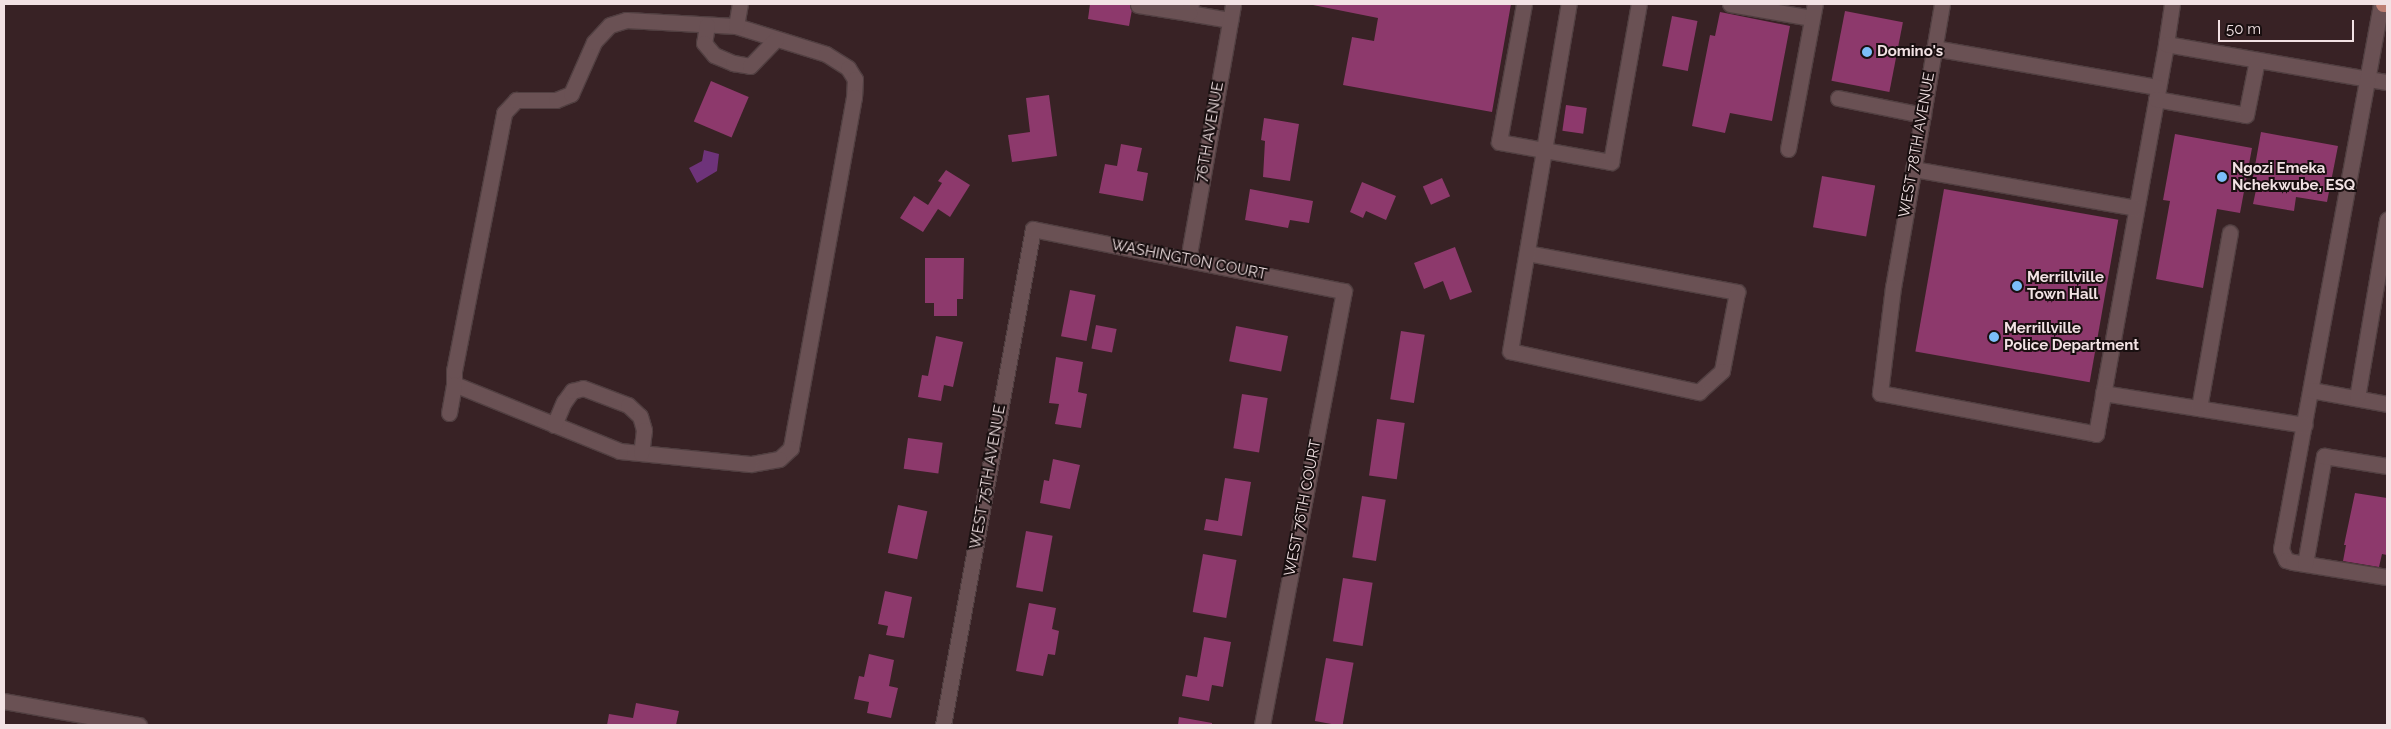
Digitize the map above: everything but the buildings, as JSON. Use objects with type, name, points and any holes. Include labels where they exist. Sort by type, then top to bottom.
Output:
[{"type":"main road","points":[[2382,4],[2387,4]]},
{"type":"street","points":[[736,26],[740,4]]},
{"type":"street","points":[[1138,4],[1190,8],[1230,20]]},
{"type":"street","name":"76TH AVENUE","points":[[1188,260],[1233,4]]},
{"type":"street","points":[[1524,4],[1499,142],[1611,162],[1639,4]]},
{"type":"street","points":[[1527,253],[1737,292],[1722,371],[1699,392],[1510,350],[1569,4]]},
{"type":"street","points":[[1730,4],[1814,11],[1788,148]]},
{"type":"street","name":"WEST 78TH AVENUE","points":[[1942,4],[1892,287],[1880,393],[2096,434],[2103,393]]},
{"type":"street","points":[[2172,4],[2103,393],[2304,425]]},
{"type":"street","points":[[2382,4],[2281,549],[2286,560],[2387,577]]},
{"type":"street","points":[[449,413],[454,384],[454,371],[504,113],[516,100],[556,100],[571,94],[594,42],[610,25],[626,20],[736,26],[826,54],[848,68],[855,79],[854,97],[791,448],[779,459],[750,464],[620,451],[454,384]]},
{"type":"street","points":[[707,25],[704,43],[714,56],[733,63],[750,66],[776,39]]},
{"type":"street","points":[[2166,44],[2387,82]]},
{"type":"street","points":[[1934,48],[2157,93],[2246,115],[2257,60]]},
{"type":"street","points":[[1838,98],[1923,115]]},
{"type":"street","points":[[1913,170],[2136,208]]},
{"type":"street","points":[[2357,398],[2387,220]]},
{"type":"street","name":"WASHINGTON COURT","points":[[1033,229],[1344,291]]},
{"type":"street","name":"WEST 75TH AVENUE","points":[[943,725],[1033,229]]},
{"type":"street","points":[[2199,408],[2230,232]]},
{"type":"street","name":"WEST 76TH COURT","points":[[1262,725],[1344,291]]},
{"type":"street","points":[[554,425],[564,402],[572,391],[584,388],[628,405],[640,416],[644,430],[641,453]]},
{"type":"street","points":[[2311,390],[2387,404]]},
{"type":"street","points":[[2299,452],[2387,466]]},
{"type":"street","points":[[2305,564],[2324,456]]},
{"type":"street","points":[[4,701],[139,725]]},
{"type":"shaded area","points":[[704,150],[719,154],[717,171],[697,183],[689,168],[702,161]]},
{"type":"place","name":"Domino's","points":[[1867,52]]},
{"type":"place","name":"Ngozi Emeka Nchekwube, ESQ","points":[[2222,177]]},
{"type":"place","name":"Merrillville Town Hall","points":[[2017,286]]},
{"type":"place","name":"Merrillville Police Department","points":[[1994,337]]}]
